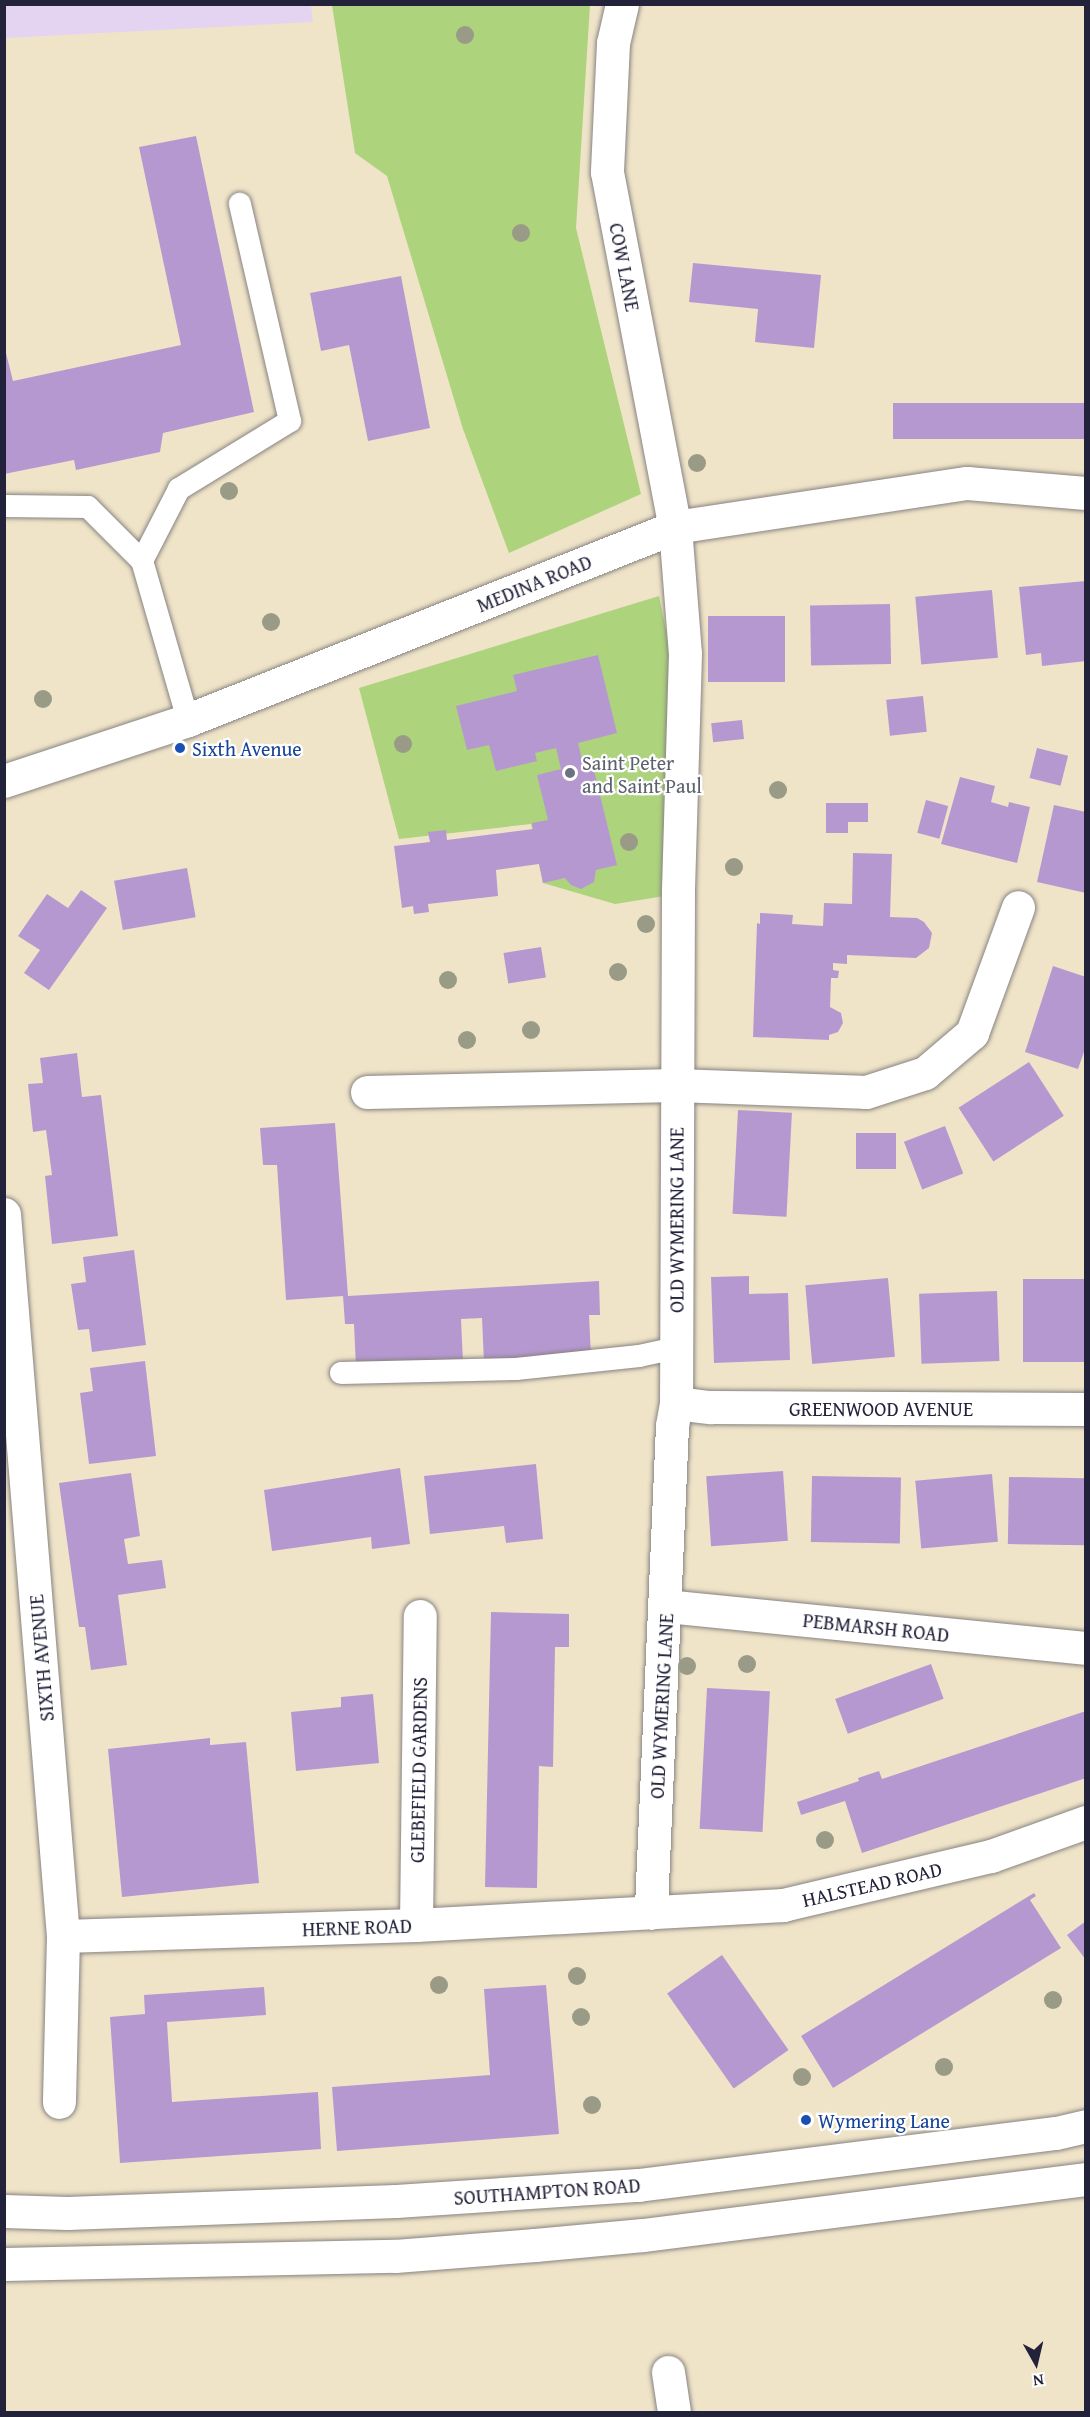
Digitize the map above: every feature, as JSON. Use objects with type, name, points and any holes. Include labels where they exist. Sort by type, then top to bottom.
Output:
[{"type":"street","name":"COW LANE","points":[[622,4],[613,43],[607,172],[675,527]]},
{"type":"street","name":"MEDINA ROAD","points":[[4,781],[188,720],[675,527],[967,483],[1086,493]]},
{"type":"street","name":"OLD WYMERING LANE","points":[[651,1913],[672,1426],[676,1403],[676,1085],[685,653],[675,527]]},
{"type":"street","points":[[367,1092],[676,1085],[866,1092],[925,1073],[972,1033],[1018,907]]},
{"type":"street","name":"SIXTH AVENUE","points":[[4,1214],[63,1936],[58,2102]]},
{"type":"street","name":"GREENWOOD AVENUE","points":[[676,1403],[711,1407],[1086,1409]]},
{"type":"street","name":"PEBMARSH ROAD","points":[[666,1606],[1086,1648]]},
{"type":"street","name":"GLEBEFIELD GARDENS","points":[[416,1925],[420,1616]]},
{"type":"street","name":"HALSTEAD ROAD","points":[[651,1913],[783,1905],[991,1856],[1086,1822]]},
{"type":"street","name":"HERNE ROAD","points":[[63,1936],[416,1925],[651,1913]]},
{"type":"street","name":"SOUTHAMPTON ROAD","points":[[4,2211],[67,2213],[396,2201],[638,2185],[1056,2133],[1086,2126]]},
{"type":"street","points":[[4,2264],[395,2256],[654,2234],[1086,2180]]},
{"type":"street","points":[[668,2372],[674,2412]]},
{"type":"lane","points":[[142,561],[178,489],[290,421],[240,204]]},
{"type":"lane","points":[[4,506],[88,507],[142,561],[188,720]]},
{"type":"lane","points":[[341,1372],[516,1369],[639,1356],[676,1348]]},
{"type":"shaded area","points":[[5,4],[311,5],[313,22],[5,38]]},
{"type":"green space","points":[[332,5],[590,5],[576,228],[641,494],[509,553],[463,429],[387,176],[355,153]]},
{"type":"green space","points":[[659,596],[675,674],[671,895],[615,904],[543,883],[531,824],[399,839],[359,688]]},
{"type":"building","points":[[196,136],[254,412],[163,433],[160,452],[76,470],[74,460],[4,474],[4,345],[13,381],[181,345],[139,147]]},
{"type":"building","points":[[693,263],[821,275],[814,348],[755,342],[758,309],[689,302]]},
{"type":"building","points":[[401,276],[430,428],[368,441],[349,345],[321,351],[310,293]]},
{"type":"building","points":[[893,403],[1086,403],[1086,439],[893,439]]},
{"type":"building","points":[[1086,581],[1086,661],[1042,666],[1041,653],[1026,655],[1019,587]]},
{"type":"building","points":[[992,590],[998,658],[921,664],[915,597]]},
{"type":"building","points":[[890,604],[891,664],[811,665],[810,605]]},
{"type":"building","points":[[708,616],[785,616],[785,682],[708,682]]},
{"type":"building","name":"Saint Peter and Saint Paul","points":[[598,655],[617,733],[578,743],[583,764],[592,762],[617,865],[596,870],[594,882],[581,889],[571,885],[565,878],[543,883],[539,864],[496,870],[498,896],[428,904],[429,912],[414,914],[413,906],[402,908],[394,846],[430,842],[428,832],[446,830],[447,840],[533,829],[532,823],[548,820],[537,775],[561,769],[556,748],[535,753],[537,761],[496,771],[489,745],[467,750],[456,706],[517,691],[513,675]]},
{"type":"building","points":[[923,696],[927,732],[890,736],[886,700]]},
{"type":"building","points":[[742,720],[744,739],[713,742],[711,723]]},
{"type":"building","points":[[1037,748],[1068,756],[1061,786],[1030,778]]},
{"type":"building","points":[[960,777],[995,786],[991,802],[1008,807],[1009,802],[1030,807],[1017,863],[941,844]]},
{"type":"building","points":[[926,800],[948,806],[939,839],[917,833]]},
{"type":"building","points":[[826,803],[868,803],[868,822],[848,822],[848,833],[826,833]]},
{"type":"building","points":[[1054,805],[1086,812],[1086,893],[1037,882]]},
{"type":"building","points":[[853,853],[892,854],[890,917],[917,918],[924,922],[932,933],[929,948],[916,958],[847,955],[847,964],[833,963],[833,970],[839,971],[838,978],[831,978],[830,1007],[841,1013],[843,1023],[838,1032],[829,1035],[829,1040],[753,1037],[757,923],[760,924],[760,913],[793,915],[792,924],[823,926],[824,903],[852,904]]},
{"type":"building","points":[[187,868],[196,917],[123,930],[114,881]]},
{"type":"building","points":[[81,890],[107,908],[49,990],[24,973],[40,950],[18,936],[47,894],[68,908]]},
{"type":"building","points":[[541,947],[546,978],[508,984],[503,953]]},
{"type":"building","points":[[1053,966],[1086,977],[1086,1046],[1078,1069],[1025,1052]]},
{"type":"building","points":[[77,1053],[82,1097],[101,1095],[118,1236],[52,1244],[45,1176],[52,1175],[46,1130],[33,1132],[28,1084],[43,1083],[40,1058]]},
{"type":"building","points":[[1029,1062],[1064,1116],[993,1161],[959,1108]]},
{"type":"building","points":[[738,1110],[792,1113],[786,1217],[733,1214]]},
{"type":"building","points":[[335,1123],[348,1296],[599,1281],[600,1315],[589,1315],[591,1357],[484,1363],[482,1318],[461,1319],[463,1363],[356,1368],[354,1324],[345,1324],[343,1296],[286,1300],[277,1165],[263,1165],[260,1128]]},
{"type":"building","points":[[945,1126],[963,1174],[922,1189],[904,1142]]},
{"type":"building","points":[[856,1133],[896,1133],[896,1169],[856,1169]]},
{"type":"building","points":[[134,1250],[146,1345],[92,1352],[89,1329],[78,1330],[71,1284],[86,1282],[83,1257]]},
{"type":"building","points":[[749,1276],[749,1294],[788,1293],[790,1360],[714,1363],[711,1277]]},
{"type":"building","points":[[888,1278],[895,1357],[812,1364],[805,1285]]},
{"type":"building","points":[[1023,1279],[1086,1279],[1086,1362],[1023,1362]]},
{"type":"building","points":[[997,1291],[999,1361],[921,1364],[919,1294]]},
{"type":"building","points":[[145,1361],[156,1456],[89,1464],[80,1393],[93,1391],[90,1368]]},
{"type":"building","points":[[536,1464],[543,1539],[506,1543],[504,1526],[430,1534],[424,1476]]},
{"type":"building","points":[[400,1468],[410,1544],[372,1549],[371,1537],[272,1551],[264,1490]]},
{"type":"building","points":[[783,1471],[788,1541],[711,1546],[706,1476]]},
{"type":"building","points":[[131,1473],[140,1536],[124,1539],[128,1564],[162,1560],[166,1588],[118,1595],[127,1665],[91,1670],[85,1627],[79,1627],[59,1483]]},
{"type":"building","points":[[992,1474],[998,1542],[921,1548],[915,1481]]},
{"type":"building","points":[[812,1476],[901,1478],[900,1544],[811,1542]]},
{"type":"building","points":[[1009,1477],[1086,1478],[1085,1545],[1008,1544]]},
{"type":"building","points":[[491,1612],[569,1614],[569,1647],[555,1647],[553,1767],[539,1766],[537,1888],[485,1887]]},
{"type":"building","points":[[931,1664],[944,1699],[848,1734],[835,1699]]},
{"type":"building","points":[[707,1688],[770,1691],[763,1832],[700,1829]]},
{"type":"building","points":[[373,1694],[379,1763],[296,1771],[291,1712],[341,1707],[341,1697]]},
{"type":"building","points":[[1086,1711],[1086,1778],[862,1853],[845,1801],[801,1815],[797,1802],[859,1781],[858,1778],[879,1771],[882,1779]]},
{"type":"building","points":[[210,1738],[210,1745],[246,1742],[259,1883],[122,1897],[108,1749]]},
{"type":"building","points":[[1034,1893],[1036,1896],[1030,1900],[1061,1948],[833,2088],[801,2036]]},
{"type":"building","points":[[1086,1921],[1086,1960],[1067,1935]]},
{"type":"building","points":[[722,1955],[789,2050],[734,2088],[667,1993]]},
{"type":"building","points":[[546,1985],[559,2134],[337,2151],[332,2087],[490,2075],[484,1989]]},
{"type":"building","points":[[264,1987],[266,2015],[167,2022],[172,2102],[318,2092],[321,2149],[120,2163],[110,2017],[145,2014],[144,1995]]},
{"type":"place","name":"Sixth Avenue","points":[[180,748]]},
{"type":"place","name":"Saint Peter and Saint Paul","points":[[570,773]]},
{"type":"place","name":"Wymering Lane","points":[[806,2120]]}]
